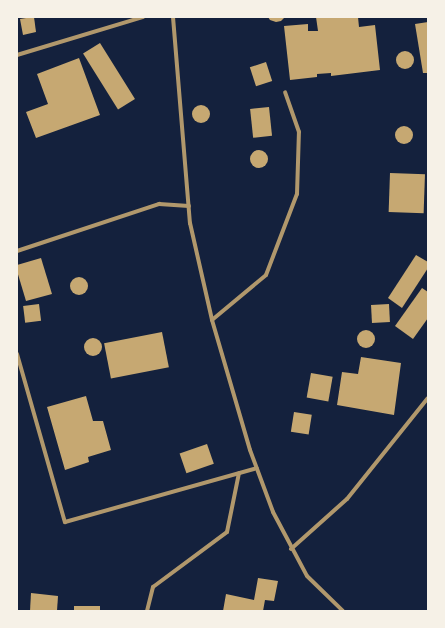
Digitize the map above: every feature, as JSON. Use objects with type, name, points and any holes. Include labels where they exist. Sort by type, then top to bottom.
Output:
[{"type":"street","points":[[17,54],[143,17]]},
{"type":"street","points":[[173,17],[190,223],[212,320],[257,468],[273,512],[291,549],[307,576],[343,611]]},
{"type":"street","points":[[212,320],[266,275],[297,194],[299,132],[285,92]]},
{"type":"street","points":[[17,251],[159,204],[189,206]]},
{"type":"street","points":[[17,354],[65,522],[257,468]]},
{"type":"street","points":[[291,549],[347,499],[428,398]]},
{"type":"street","points":[[146,611],[153,587],[227,532],[239,473]]},
{"type":"building","points":[[34,17],[36,32],[23,35],[20,19]]},
{"type":"building","points":[[268,17],[285,17],[281,21],[276,22],[270,20]]},
{"type":"building","points":[[316,17],[358,17],[359,27],[375,25],[380,70],[331,76],[331,73],[317,74],[317,77],[290,80],[284,26],[308,24],[308,31],[318,31]]},
{"type":"building","points":[[428,22],[428,73],[423,73],[415,24]]},
{"type":"building","points":[[100,43],[135,99],[118,110],[83,54]]},
{"type":"building","points":[[401,51],[409,51],[414,56],[412,67],[409,69],[401,69],[396,64],[396,56]]},
{"type":"building","points":[[79,58],[100,115],[36,138],[26,112],[48,104],[37,74]]},
{"type":"building","points":[[266,62],[272,81],[256,86],[250,67]]},
{"type":"building","points":[[197,105],[205,105],[210,110],[208,121],[205,123],[197,123],[192,118],[192,110]]},
{"type":"building","points":[[269,107],[272,136],[253,138],[250,109]]},
{"type":"building","points":[[400,126],[408,126],[413,131],[411,142],[408,144],[400,144],[395,139],[395,131]]},
{"type":"building","points":[[255,150],[263,150],[268,155],[266,166],[263,168],[255,168],[250,163],[250,155]]},
{"type":"building","points":[[390,173],[425,174],[424,213],[389,212]]},
{"type":"building","points":[[416,255],[428,262],[428,268],[402,308],[388,298]]},
{"type":"building","points":[[41,258],[52,294],[26,301],[17,271],[17,265]]},
{"type":"building","points":[[75,277],[83,277],[88,282],[86,293],[83,295],[75,295],[70,290],[70,282]]},
{"type":"building","points":[[422,288],[428,292],[428,318],[413,339],[395,326]]},
{"type":"building","points":[[39,304],[41,321],[25,323],[23,306]]},
{"type":"building","points":[[389,304],[390,322],[372,323],[371,305]]},
{"type":"building","points":[[362,330],[370,330],[375,335],[373,346],[370,348],[362,348],[357,343],[357,335]]},
{"type":"building","points":[[162,332],[169,367],[111,379],[104,343]]},
{"type":"building","points":[[89,338],[97,338],[102,343],[100,354],[97,356],[89,356],[84,351],[84,343]]},
{"type":"building","points":[[361,357],[401,363],[394,415],[337,405],[342,372],[358,374]]},
{"type":"building","points":[[311,373],[333,377],[328,401],[307,398]]},
{"type":"building","points":[[86,396],[93,421],[103,421],[111,450],[88,457],[89,462],[65,470],[47,407]]},
{"type":"building","points":[[294,412],[312,415],[309,435],[291,432]]},
{"type":"building","points":[[207,444],[214,464],[186,473],[180,453]]},
{"type":"building","points":[[258,578],[278,581],[274,601],[265,600],[263,611],[223,611],[226,594],[254,600]]},
{"type":"building","points":[[31,593],[58,596],[57,611],[30,611]]},
{"type":"building","points":[[74,606],[100,606],[100,611],[74,611]]}]
